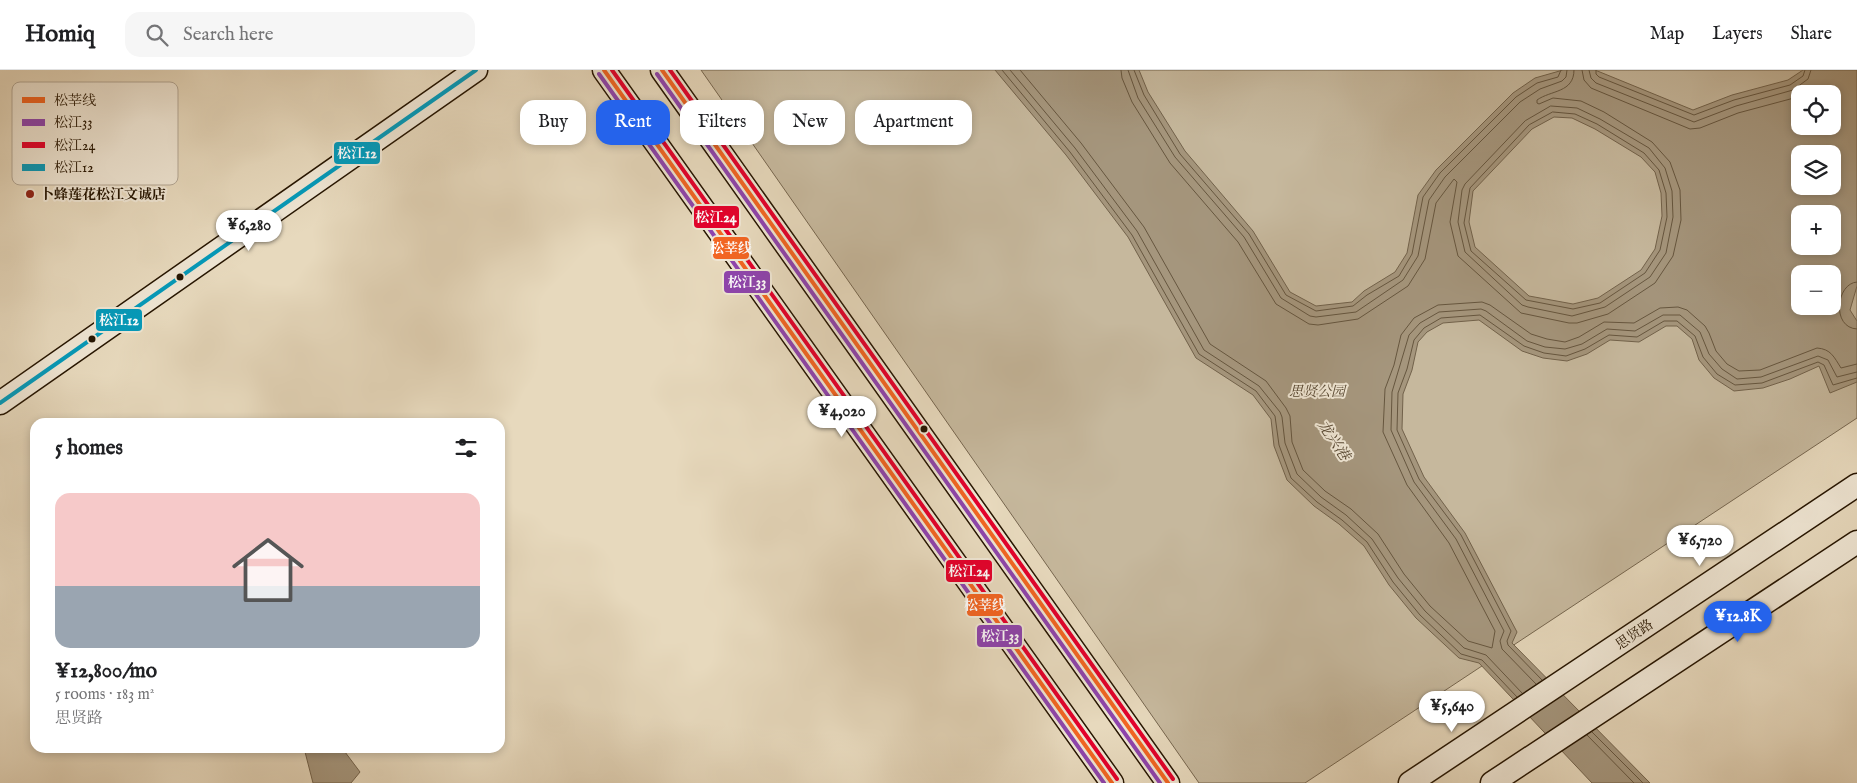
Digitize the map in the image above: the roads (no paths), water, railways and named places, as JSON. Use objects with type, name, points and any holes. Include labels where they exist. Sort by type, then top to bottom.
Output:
[{"type":"main road","points":[[0,404],[476,70]]},
{"type":"main road","points":[[604,70],[1112,783]]},
{"type":"main road","points":[[662,70],[1168,783]]},
{"type":"main road","name":"思贤路","points":[[1410,783],[1857,485]]},
{"type":"main road","points":[[1492,783],[1857,542]]},
{"type":"water","name":"龙兴港","points":[[995,70],[1139,70],[1148,92],[1185,151],[1253,231],[1290,292],[1316,306],[1352,302],[1364,291],[1395,272],[1407,253],[1418,195],[1436,170],[1513,93],[1535,78],[1563,70],[1595,70],[1693,110],[1732,95],[1788,80],[1803,70],[1857,70],[1857,286],[1850,310],[1857,321],[1857,382],[1830,393],[1819,366],[1763,388],[1734,391],[1714,378],[1699,360],[1692,339],[1677,326],[1666,326],[1639,342],[1610,340],[1587,354],[1567,361],[1543,358],[1522,351],[1479,320],[1443,323],[1427,332],[1418,342],[1412,370],[1403,394],[1402,429],[1424,477],[1465,533],[1517,632],[1512,643],[1650,783],[1592,783],[1479,663],[1459,658],[1416,618],[1389,585],[1364,546],[1339,524],[1314,506],[1287,480],[1274,446],[1271,419],[1253,395],[1196,358],[1128,237],[1066,155]],"holes":[[[1554,117],[1572,118],[1595,129],[1641,157],[1655,172],[1661,193],[1662,216],[1655,249],[1641,270],[1598,298],[1573,304],[1529,296],[1475,247],[1469,222],[1473,191],[1532,129]]]},
{"type":"water","points":[[305,753],[346,753],[360,772],[351,783],[313,783]]},
{"type":"place","name":"卜蜂莲花松江文诚店","points":[[30,194]]},
{"type":"park label","name":"思贤公园","points":[[1317,391]]}]
